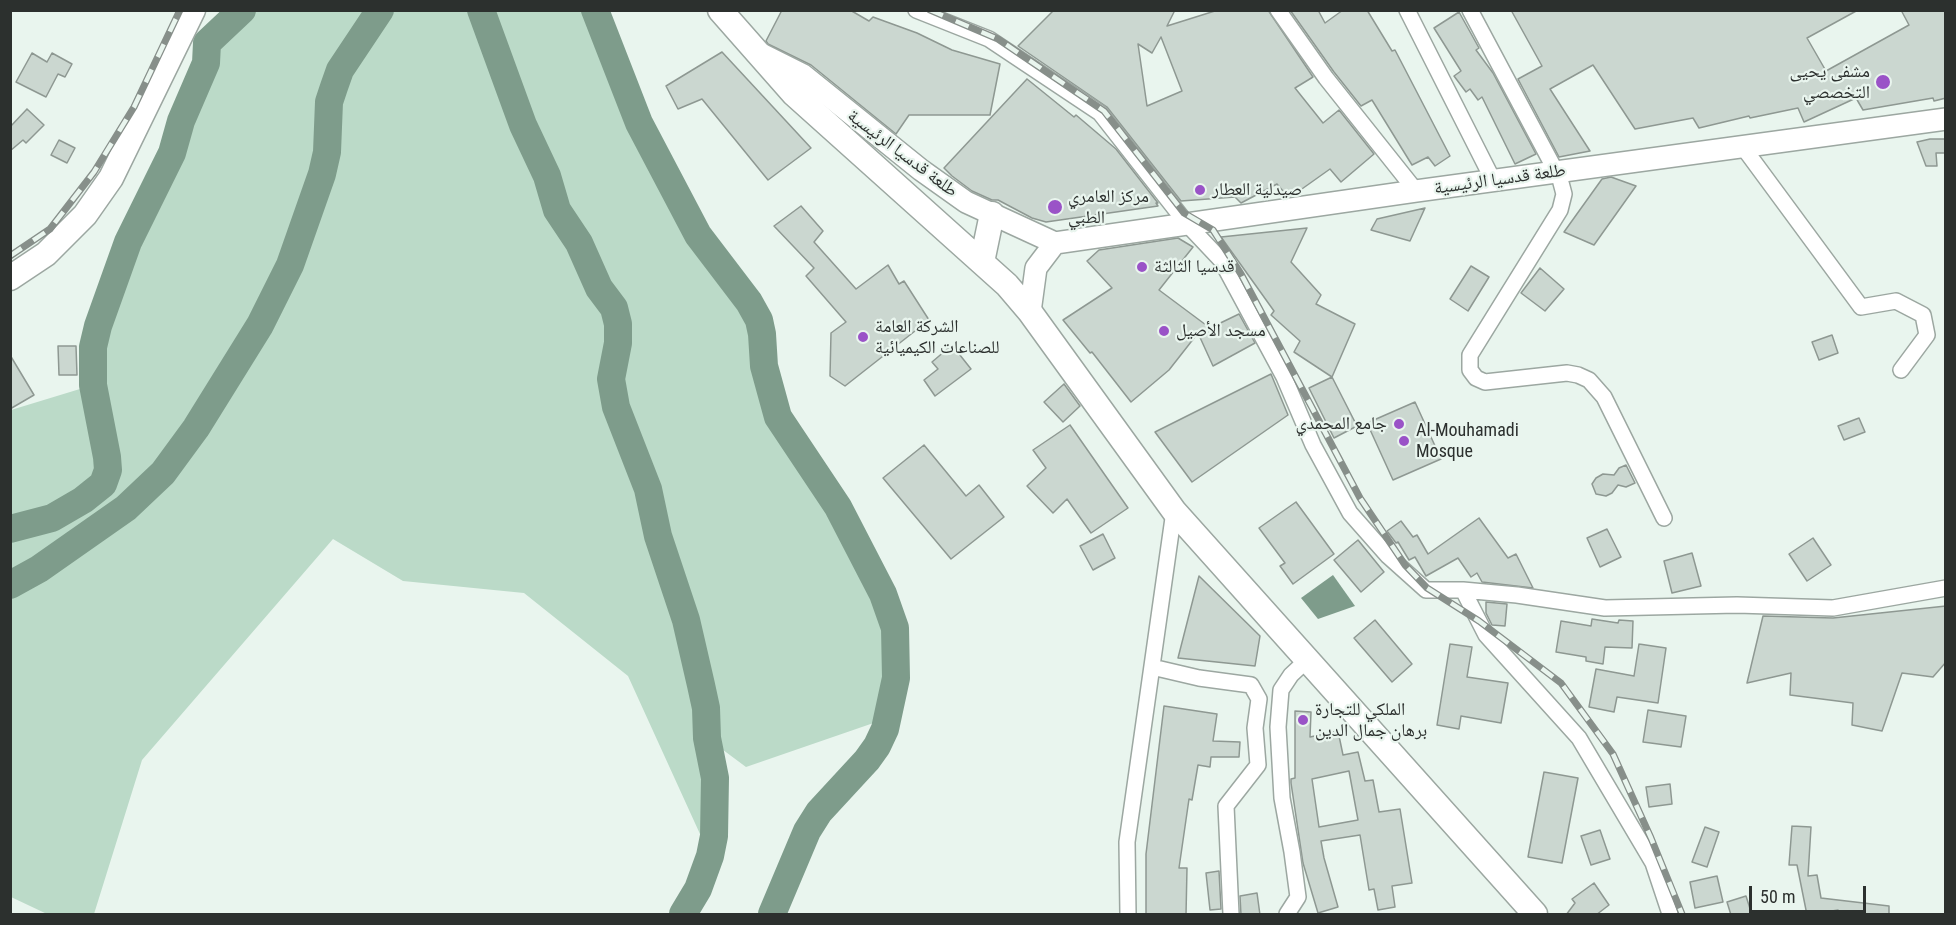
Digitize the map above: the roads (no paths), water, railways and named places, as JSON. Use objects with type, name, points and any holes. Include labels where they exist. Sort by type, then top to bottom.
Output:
[{"type":"main road","points":[[10,278],[45,254],[85,215],[111,178],[193,10]]},
{"type":"main road","points":[[720,10],[794,94],[1007,285],[1030,312],[1174,511],[1535,915]]},
{"type":"main road","name":"طلعة قدسيا الرئيسية","points":[[757,52],[802,75],[921,171],[966,202],[1055,243],[1946,119]]},
{"type":"main road","points":[[981,262],[992,214]]},
{"type":"main road","points":[[1030,312],[1036,268],[1055,243]]},
{"type":"street","points":[[916,10],[989,39],[1100,113],[1187,224],[1221,260],[1284,377],[1313,445],[1350,513],[1388,556],[1426,590],[1463,590],[1516,595],[1605,608],[1737,605],[1833,608],[1946,588]]},
{"type":"street","points":[[1278,10],[1326,78],[1416,191]]},
{"type":"street","points":[[1407,10],[1494,182]]},
{"type":"street","points":[[1470,10],[1560,179],[1564,195],[1560,210],[1470,355],[1470,370],[1476,378],[1485,382],[1567,373],[1589,380],[1604,396],[1664,518]]},
{"type":"street","points":[[1743,147],[1861,307],[1896,301],[1923,315],[1927,335],[1901,370]]},
{"type":"street","points":[[1128,915],[1127,842],[1174,511]]},
{"type":"street","points":[[1463,590],[1486,635],[1579,738],[1653,863],[1670,915]]},
{"type":"street","points":[[1287,915],[1298,897],[1282,798],[1278,727],[1281,690],[1291,675],[1307,660]]},
{"type":"street","points":[[1152,668],[1199,678],[1251,685],[1258,699],[1255,728],[1258,765],[1249,779],[1232,795],[1226,806],[1231,915]]},
{"type":"waterway","points":[[10,529],[52,518],[83,500],[103,484],[108,470],[107,457],[93,385],[93,347],[98,326],[128,242],[172,153],[181,121],[206,63],[207,43],[242,10]]},
{"type":"waterway","points":[[10,585],[39,569],[126,508],[163,473],[196,428],[260,325],[290,265],[322,174],[327,152],[329,102],[340,70],[380,10]]},
{"type":"waterway","points":[[481,10],[523,125],[547,176],[557,210],[579,243],[599,288],[614,308],[618,324],[618,343],[611,379],[616,407],[648,489],[658,536],[686,620],[701,685],[706,708],[707,738],[715,778],[714,836],[710,856],[698,889],[683,914]]},
{"type":"waterway","points":[[595,10],[639,123],[698,235],[749,302],[759,320],[764,366],[778,417],[838,507],[883,594],[895,628],[896,678],[885,729],[867,760],[819,812],[807,831],[772,914]]},
{"type":"railway","points":[[10,256],[50,229],[94,172],[134,107],[180,10]]},
{"type":"railway","points":[[930,10],[998,39],[1104,111],[1184,213],[1213,230],[1241,274],[1360,498],[1405,565],[1427,588],[1479,621],[1561,683],[1613,754],[1682,914]]},
{"type":"place","name":"مشفى يحيى التخصصي","points":[[1883,82]]},
{"type":"place","name":"صيدلية العطار","points":[[1200,190]]},
{"type":"place","name":"مركز العامري الطبي","points":[[1055,207]]},
{"type":"place","name":"قدسيا الثالثة","points":[[1142,267]]},
{"type":"place","name":"مسجد الأصيل","points":[[1164,331]]},
{"type":"place","name":"الشركة العامة للصناعات الكيميائية","points":[[863,337]]},
{"type":"place","name":"جامع المحمدي","points":[[1399,424]]},
{"type":"place","name":"Al-Mouhamadi Mosque","points":[[1404,441]]},
{"type":"place","name":"الملكي للتجارة برهان جمال الدين","points":[[1303,720]]}]
